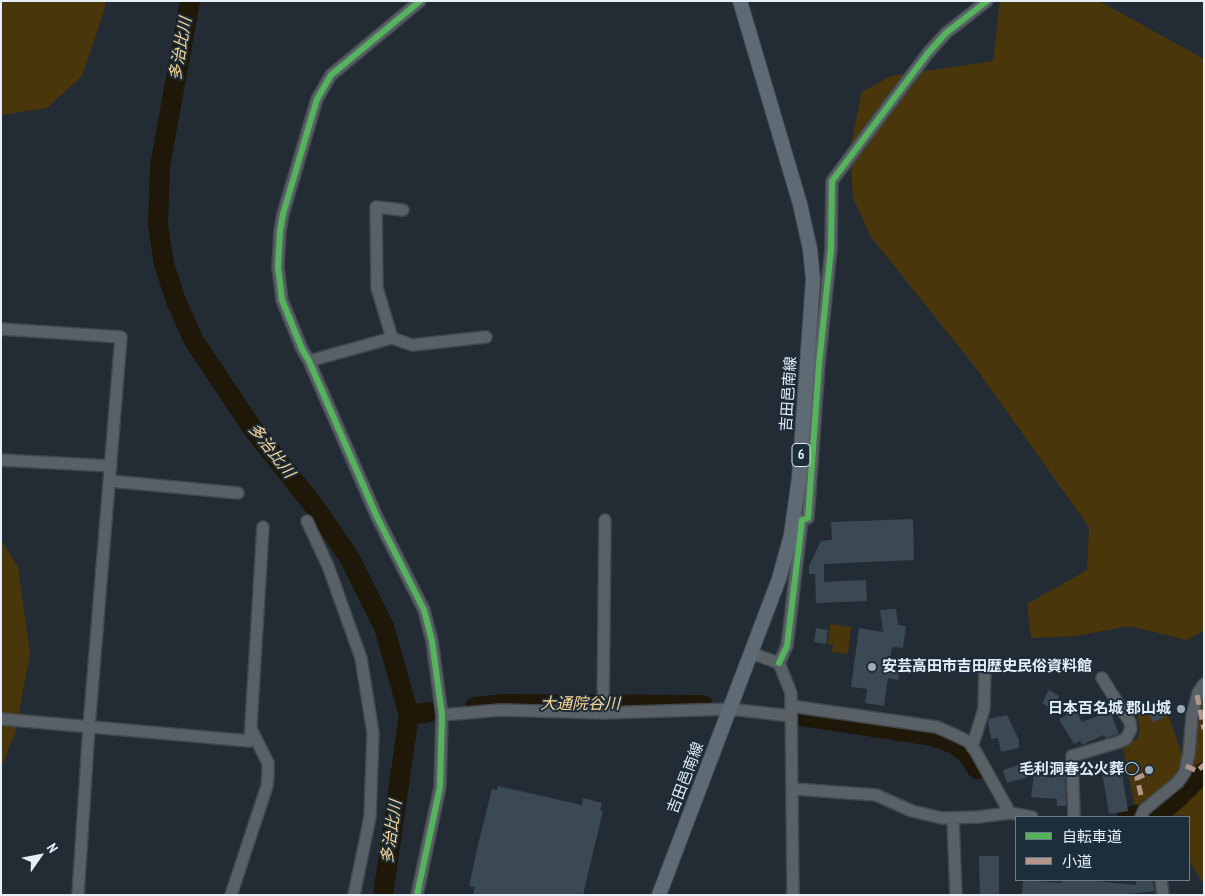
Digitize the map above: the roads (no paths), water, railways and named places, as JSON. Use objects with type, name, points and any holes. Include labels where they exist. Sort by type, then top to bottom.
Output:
[{"type":"main road","name":"吉田邑南線","points":[[659,895],[779,579],[791,535],[799,478],[813,279],[810,249],[800,204],[740,1]]},
{"type":"street","points":[[417,895],[440,787],[442,715],[432,641],[424,610],[377,517],[309,361],[302,349],[282,300],[278,267],[280,231],[317,98],[330,75],[420,1]]},
{"type":"street","points":[[793,895],[794,789],[791,693],[779,663],[787,646],[802,520],[808,518],[819,364],[831,249],[832,181],[928,53],[946,33],[987,1]]},
{"type":"street","points":[[392,338],[377,288],[376,208],[403,210]]},
{"type":"street","points":[[1,329],[121,337],[89,727],[78,895]]},
{"type":"street","points":[[309,361],[392,338],[412,345],[486,337]]},
{"type":"street","points":[[1,460],[111,466]]},
{"type":"street","points":[[110,481],[238,493]]},
{"type":"street","points":[[603,713],[605,520]]},
{"type":"street","points":[[306,521],[328,566],[361,658],[373,733],[370,817],[354,895]]},
{"type":"street","points":[[1,719],[231,741],[250,741],[263,527]]},
{"type":"street","points":[[751,653],[779,663]]},
{"type":"street","points":[[972,747],[984,709],[985,667]]},
{"type":"street","points":[[1074,816],[1072,756],[1126,739],[1131,729],[1130,722],[1102,678]]},
{"type":"street","points":[[1142,815],[1178,782],[1185,772],[1189,753],[1192,716],[1198,693],[1204,684]]},
{"type":"street","points":[[442,715],[501,710],[603,713],[730,709],[791,711],[937,727],[969,742],[1010,813]]},
{"type":"street","points":[[231,895],[264,796],[268,775],[268,763],[251,729]]},
{"type":"street","points":[[794,789],[876,795],[912,811],[942,818],[1010,813],[1026,816]]},
{"type":"street","points":[[952,818],[956,895]]},
{"type":"street","points":[[1162,881],[1164,895]]},
{"type":"waterway","name":"多治比川","points":[[190,1],[160,166],[158,225],[164,264],[176,301],[194,341],[253,429],[314,506],[349,557],[384,627],[409,715],[383,895]]},
{"type":"waterway","name":"大通院谷川","points":[[475,707],[505,704],[703,705]]},
{"type":"waterway","name":"大通院谷川","points":[[409,715],[430,712]]},
{"type":"waterway","name":"大通院谷川","points":[[802,716],[933,736],[954,744],[967,753],[977,769]]},
{"type":"waterway","name":"大通院谷川","points":[[1132,816],[1163,810],[1176,800],[1204,772]]},
{"type":"place","name":"安芸高田市吉田歴史民俗資料館","points":[[872,667]]},
{"type":"place","name":"日本百名城 郡山城","points":[[1181,709]]},
{"type":"place","name":"毛利洞春公火葬○","points":[[1149,770]]}]
